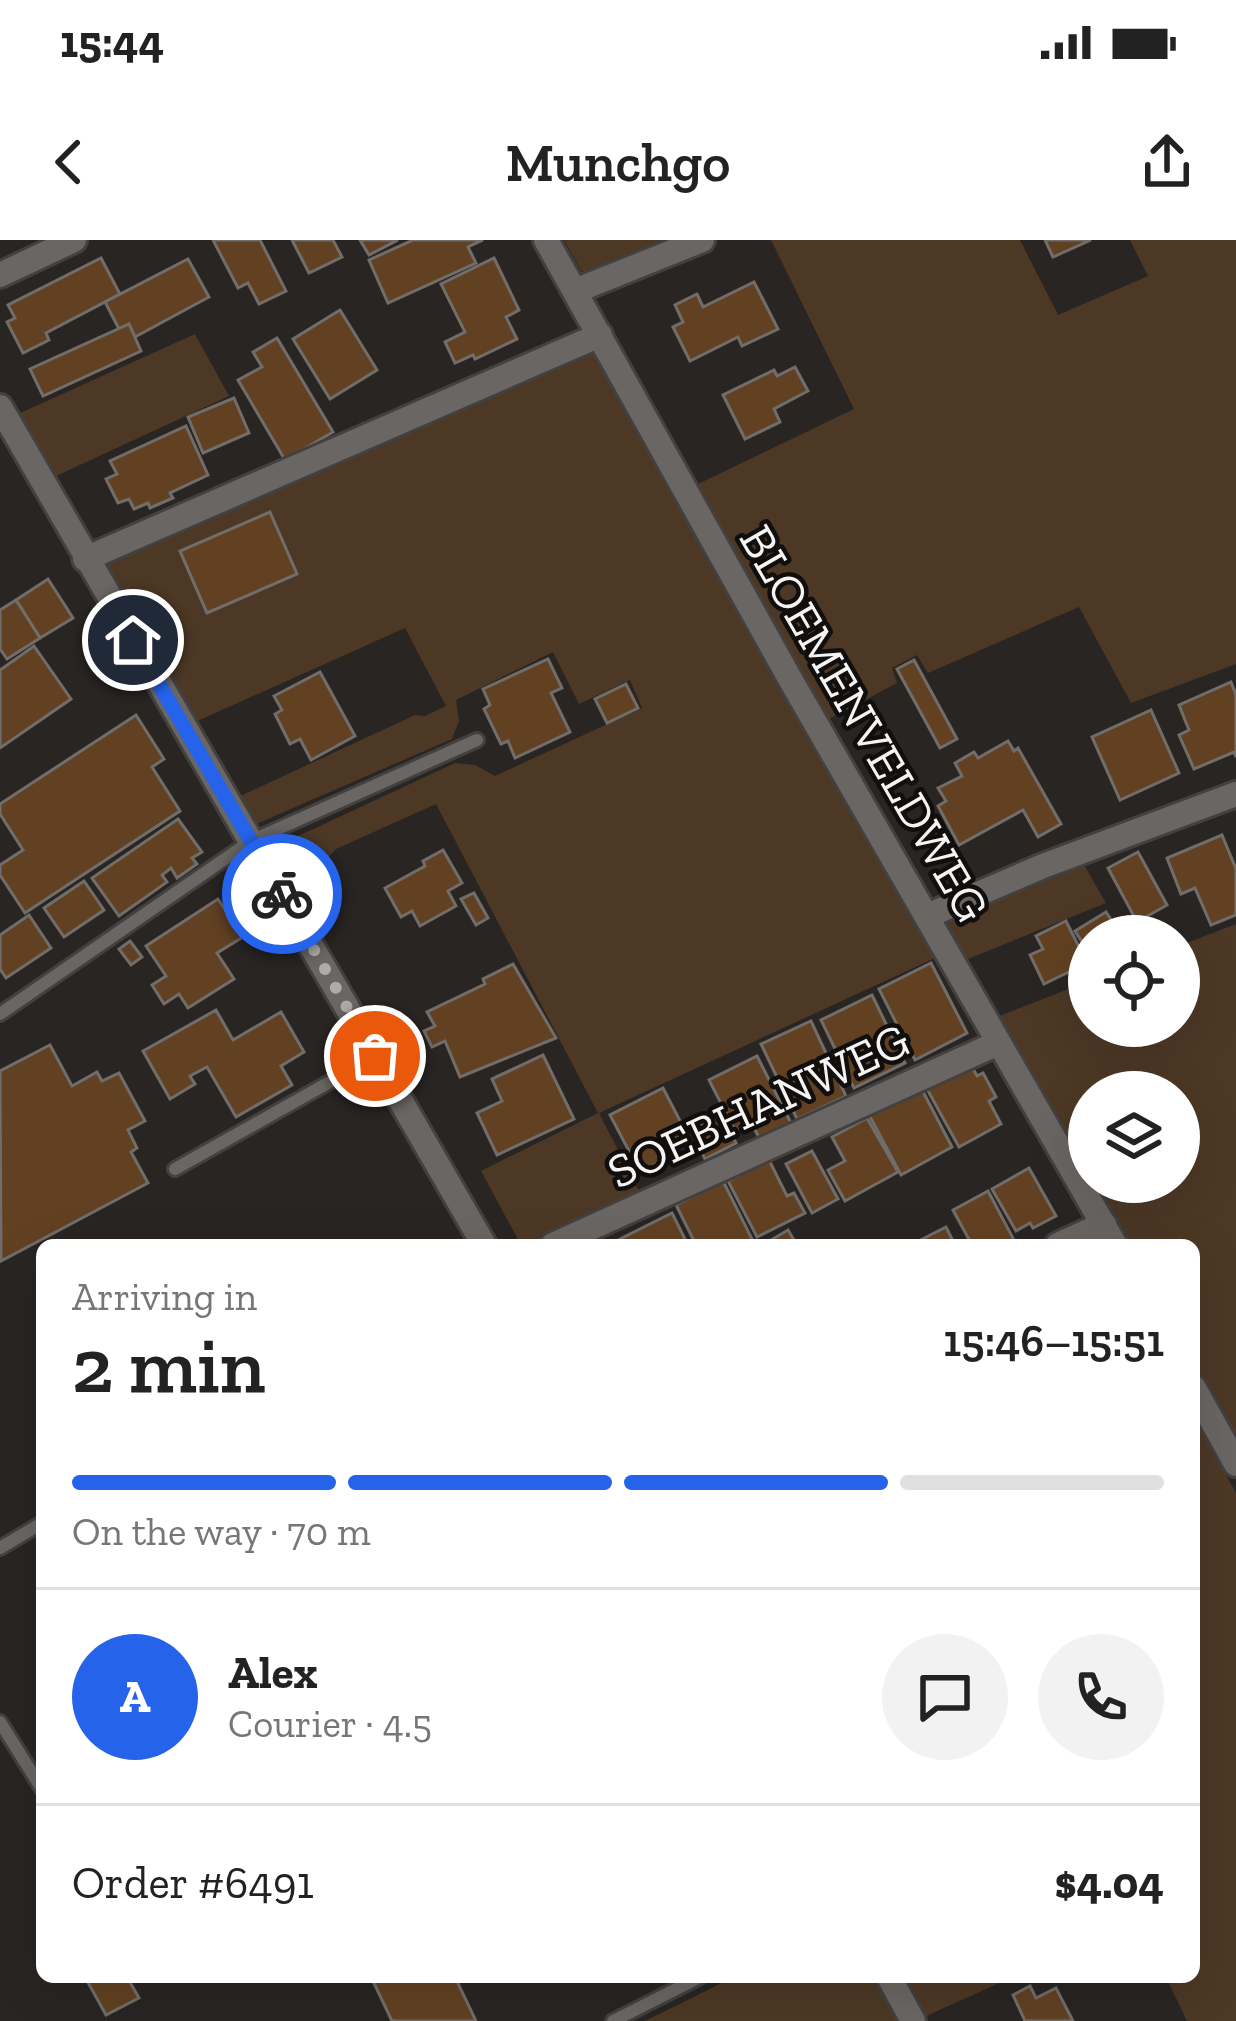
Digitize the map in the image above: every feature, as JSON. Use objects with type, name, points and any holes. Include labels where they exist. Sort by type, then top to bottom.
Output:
[{"type":"street","points":[[0,274],[74,240]]},
{"type":"street","name":"BLOEMENVELDWEG","points":[[546,240],[789,677],[1109,1235]]},
{"type":"street","points":[[575,291],[702,240]]},
{"type":"street","points":[[85,559],[600,335]]},
{"type":"street","points":[[0,408],[481,1239]]},
{"type":"street","points":[[927,916],[1043,866],[1236,794]]},
{"type":"street","name":"SOEBHANWEG","points":[[566,1239],[998,1043]]},
{"type":"street","points":[[1200,1399],[1236,1464]]},
{"type":"street","points":[[892,1983],[913,2021]]},
{"type":"lane","points":[[0,1014],[251,841],[477,740]]},
{"type":"lane","points":[[175,1169],[375,1056]]},
{"type":"lane","points":[[0,1548],[36,1527]]},
{"type":"lane","points":[[0,1722],[36,1779]]},
{"type":"lane","points":[[613,2021],[688,1983]]},
{"type":"shaded area","points":[[564,240],[686,240],[589,273],[581,271]]},
{"type":"shaded area","points":[[771,240],[1020,240],[1058,315],[1148,276],[1130,240],[1236,240],[1236,664],[1131,703],[1079,607],[928,673],[917,655],[892,668],[897,683],[829,719],[698,484],[854,409]]},
{"type":"shaded area","points":[[195,334],[229,396],[54,477],[18,414]]},
{"type":"shaded area","points":[[587,351],[608,364],[759,652],[935,958],[599,1113],[641,1195],[544,1239],[518,1239],[481,1171],[598,1113],[436,804],[336,849],[324,862],[284,881],[266,851],[455,763],[475,765],[495,776],[642,708],[630,680],[579,704],[553,652],[456,700],[459,721],[452,739],[254,825],[236,798],[415,715],[425,716],[446,706],[405,628],[193,723],[102,568],[105,561]]},
{"type":"shaded area","points":[[1080,858],[1106,903],[963,961],[939,916]]},
{"type":"shaded area","points":[[1236,924],[1236,1436],[1200,1373],[1200,1239],[1124,1239],[1103,1203],[1200,1203],[1200,1071],[1068,1071],[1068,1141],[997,1017],[1068,989],[1068,1047],[1200,1047],[1200,938]]},
{"type":"shaded area","points":[[1200,1428],[1236,1493],[1236,2021],[1187,2021],[1169,1983],[1200,1983]]},
{"type":"shaded area","points":[[722,1983],[878,1983],[899,2021],[645,2021]]},
{"type":"shaded area","points":[[905,1983],[1000,1983],[924,2017]]},
{"type":"building","points":[[213,240],[260,240],[286,291],[259,304],[248,283],[238,288]]},
{"type":"building","points":[[292,240],[333,240],[342,257],[309,273]]},
{"type":"building","points":[[360,240],[398,240],[369,255]]},
{"type":"building","points":[[413,240],[483,240],[468,247],[476,263],[388,303],[369,260]]},
{"type":"building","points":[[1045,240],[1091,240],[1053,257]]},
{"type":"building","points":[[101,258],[120,294],[46,333],[49,340],[23,353],[7,322],[15,318],[8,305]]},
{"type":"building","points":[[494,258],[519,310],[506,317],[517,339],[455,363],[445,342],[465,332],[441,284]]},
{"type":"building","points":[[188,259],[209,297],[135,337],[129,324],[119,329],[105,302]]},
{"type":"building","points":[[754,282],[778,329],[742,346],[738,337],[690,361],[673,327],[683,322],[675,305],[697,294],[703,307]]},
{"type":"building","points":[[340,310],[377,370],[330,399],[293,339]]},
{"type":"building","points":[[129,324],[141,351],[43,396],[30,369]]},
{"type":"building","points":[[277,338],[333,432],[285,460],[238,380],[262,367],[253,352]]},
{"type":"building","points":[[795,367],[808,391],[774,409],[780,422],[745,439],[723,395],[774,370],[777,376]]},
{"type":"building","points":[[234,398],[249,433],[203,453],[188,417]]},
{"type":"building","points":[[186,426],[208,475],[150,508],[148,503],[134,509],[129,499],[118,503],[106,479],[117,474],[110,461]]},
{"type":"building","points":[[270,512],[297,574],[207,613],[180,551]]},
{"type":"building","points":[[48,579],[73,618],[40,638],[16,600]]},
{"type":"building","points":[[16,600],[40,638],[7,659],[0,649],[0,610]]},
{"type":"building","points":[[34,646],[71,699],[0,748],[0,670]]},
{"type":"building","points":[[548,659],[562,688],[551,693],[570,732],[515,758],[508,741],[501,744],[484,709],[490,705],[483,689]]},
{"type":"building","points":[[914,660],[957,739],[940,748],[897,669]]},
{"type":"building","points":[[320,672],[355,736],[311,760],[300,739],[290,744],[275,714],[282,710],[274,696]]},
{"type":"building","points":[[1231,682],[1236,695],[1236,757],[1234,752],[1194,769],[1179,735],[1189,730],[1179,705]]},
{"type":"building","points":[[626,684],[638,708],[607,723],[595,699]]},
{"type":"building","points":[[1151,710],[1179,773],[1120,800],[1092,737]]},
{"type":"building","points":[[136,715],[164,759],[152,767],[180,811],[25,913],[0,875],[0,865],[23,850],[0,814],[0,804]]},
{"type":"building","points":[[1008,741],[1014,751],[1018,748],[1061,824],[1038,837],[1023,810],[959,845],[938,806],[946,801],[938,788],[962,776],[955,763],[974,752],[978,758]]},
{"type":"building","points":[[178,819],[202,852],[192,858],[197,864],[177,878],[171,868],[162,875],[167,882],[119,916],[92,878]]},
{"type":"building","points":[[1222,835],[1236,869],[1236,915],[1211,925],[1195,888],[1181,894],[1167,858]]},
{"type":"building","points":[[443,850],[462,883],[448,891],[456,906],[420,926],[412,911],[401,917],[385,888]]},
{"type":"building","points":[[1138,852],[1167,905],[1149,915],[1133,915],[1108,868]]},
{"type":"building","points":[[84,881],[104,910],[64,937],[44,908]]},
{"type":"building","points":[[474,893],[488,918],[476,925],[461,899]]},
{"type":"building","points":[[218,899],[243,937],[217,953],[234,979],[188,1008],[179,994],[164,1004],[152,985],[166,976],[146,946]]},
{"type":"building","points":[[29,915],[51,948],[6,978],[0,969],[0,935]]},
{"type":"building","points":[[1066,921],[1068,925],[1068,972],[1044,984],[1030,955],[1043,949],[1036,936]]},
{"type":"building","points":[[130,941],[142,957],[131,965],[119,949]]},
{"type":"building","points":[[931,963],[967,1033],[915,1060],[879,989]]},
{"type":"building","points":[[513,964],[556,1038],[460,1077],[445,1041],[432,1047],[424,1031],[435,1026],[427,1012],[485,984],[483,979]]},
{"type":"building","points":[[872,995],[905,1063],[854,1088],[821,1020]]},
{"type":"building","points":[[216,1010],[233,1040],[281,1012],[304,1052],[281,1066],[292,1085],[236,1117],[207,1067],[190,1076],[195,1084],[170,1099],[143,1051]]},
{"type":"building","points":[[811,1021],[846,1096],[797,1119],[761,1044]]},
{"type":"building","points":[[50,1045],[72,1086],[97,1072],[102,1081],[119,1073],[145,1121],[128,1130],[137,1148],[131,1152],[148,1183],[1,1261],[0,1071]]},
{"type":"building","points":[[543,1055],[574,1119],[497,1155],[477,1113],[502,1101],[492,1079]]},
{"type":"building","points":[[757,1056],[791,1123],[760,1139],[751,1123],[735,1131],[709,1080]]},
{"type":"building","points":[[971,1065],[977,1076],[983,1073],[996,1097],[989,1101],[1001,1124],[959,1147],[927,1089]]},
{"type":"building","points":[[919,1084],[952,1147],[901,1175],[867,1111]]},
{"type":"building","points":[[663,1088],[689,1138],[673,1146],[677,1153],[640,1172],[610,1115]]},
{"type":"building","points":[[722,1113],[736,1143],[705,1159],[690,1129]]},
{"type":"building","points":[[867,1118],[898,1172],[845,1201],[828,1170],[845,1161],[832,1137]]},
{"type":"building","points":[[812,1151],[838,1199],[812,1213],[786,1164]]},
{"type":"building","points":[[769,1160],[787,1196],[794,1193],[805,1213],[757,1237],[728,1181]]},
{"type":"building","points":[[1029,1168],[1056,1216],[1016,1231],[992,1189]]},
{"type":"building","points":[[723,1181],[752,1239],[693,1239],[676,1205]]},
{"type":"building","points":[[988,1191],[1013,1239],[969,1239],[953,1210]]},
{"type":"building","points":[[672,1213],[685,1239],[620,1239]]},
{"type":"building","points":[[946,1227],[952,1239],[923,1239]]},
{"type":"building","points":[[788,1230],[793,1239],[773,1239]]},
{"type":"building","points":[[88,1983],[130,1983],[139,1998],[106,2015]]},
{"type":"building","points":[[374,1983],[458,1983],[476,2021],[392,2021]]},
{"type":"building","points":[[1030,1986],[1036,1998],[1056,1988],[1073,2021],[1025,2021],[1013,1995]]},
{"type":"way so far","points":[[282,894],[375,1056]]},
{"type":"route","points":[[133,640],[282,894]]}]
